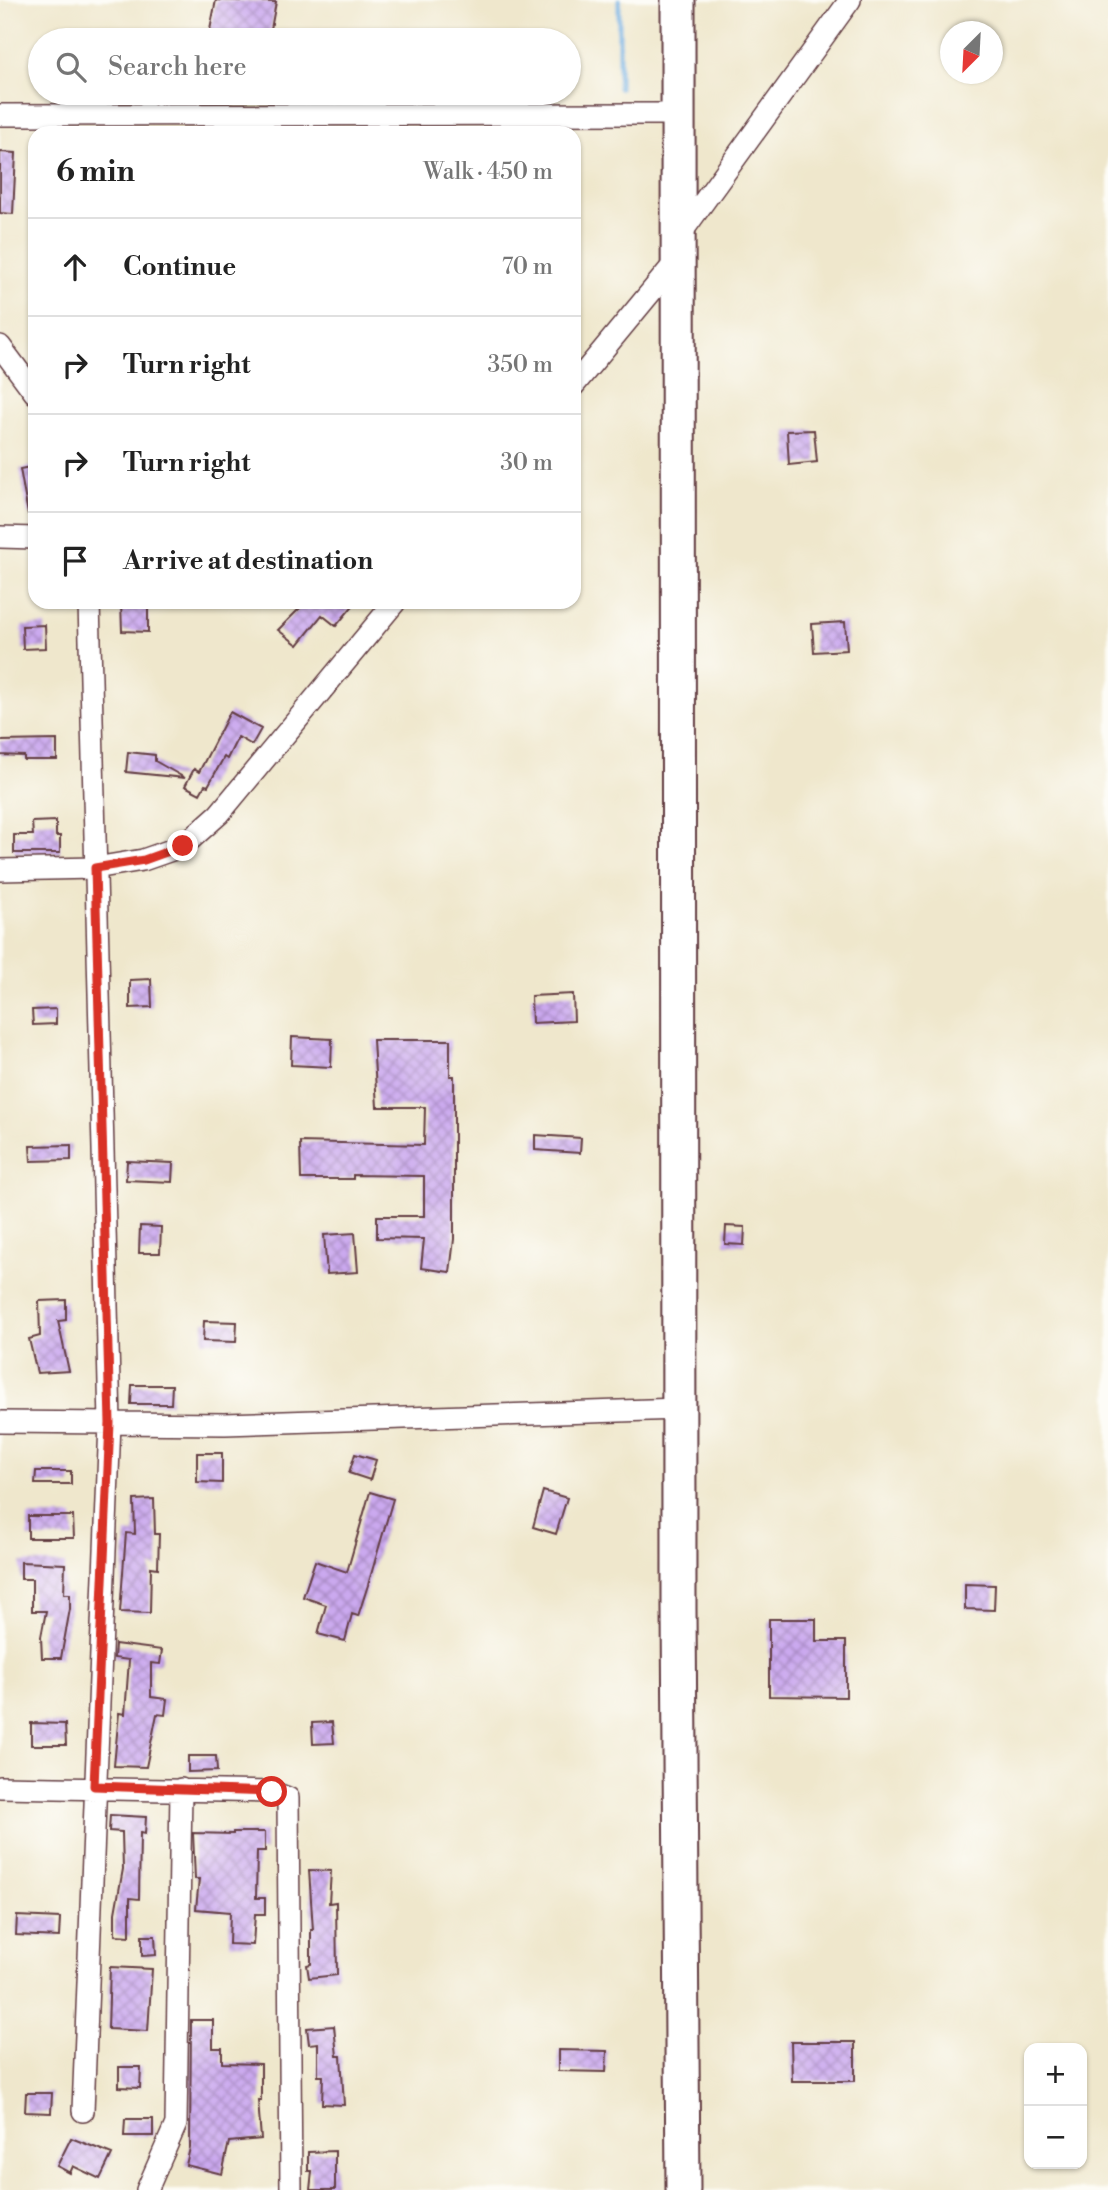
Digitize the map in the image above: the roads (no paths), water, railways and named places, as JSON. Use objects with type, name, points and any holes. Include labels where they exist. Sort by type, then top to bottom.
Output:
[{"type":"main road","points":[[678,0],[682,2190]]},
{"type":"street","points":[[581,376],[679,247],[850,0]]},
{"type":"street","points":[[0,115],[679,114]]},
{"type":"street","points":[[0,346],[28,384]]},
{"type":"street","points":[[0,537],[28,538]]},
{"type":"street","points":[[83,2111],[110,1423],[89,609]]},
{"type":"street","points":[[0,870],[95,868],[144,860],[183,846],[219,814],[389,609]]},
{"type":"street","points":[[0,1422],[239,1424],[679,1409]]},
{"type":"street","points":[[0,1787],[94,1786],[272,1792],[288,1798],[291,2190]]},
{"type":"street","points":[[147,2190],[176,2124],[181,1789]]},
{"type":"waterway","points":[[619,0],[619,88]]}]
